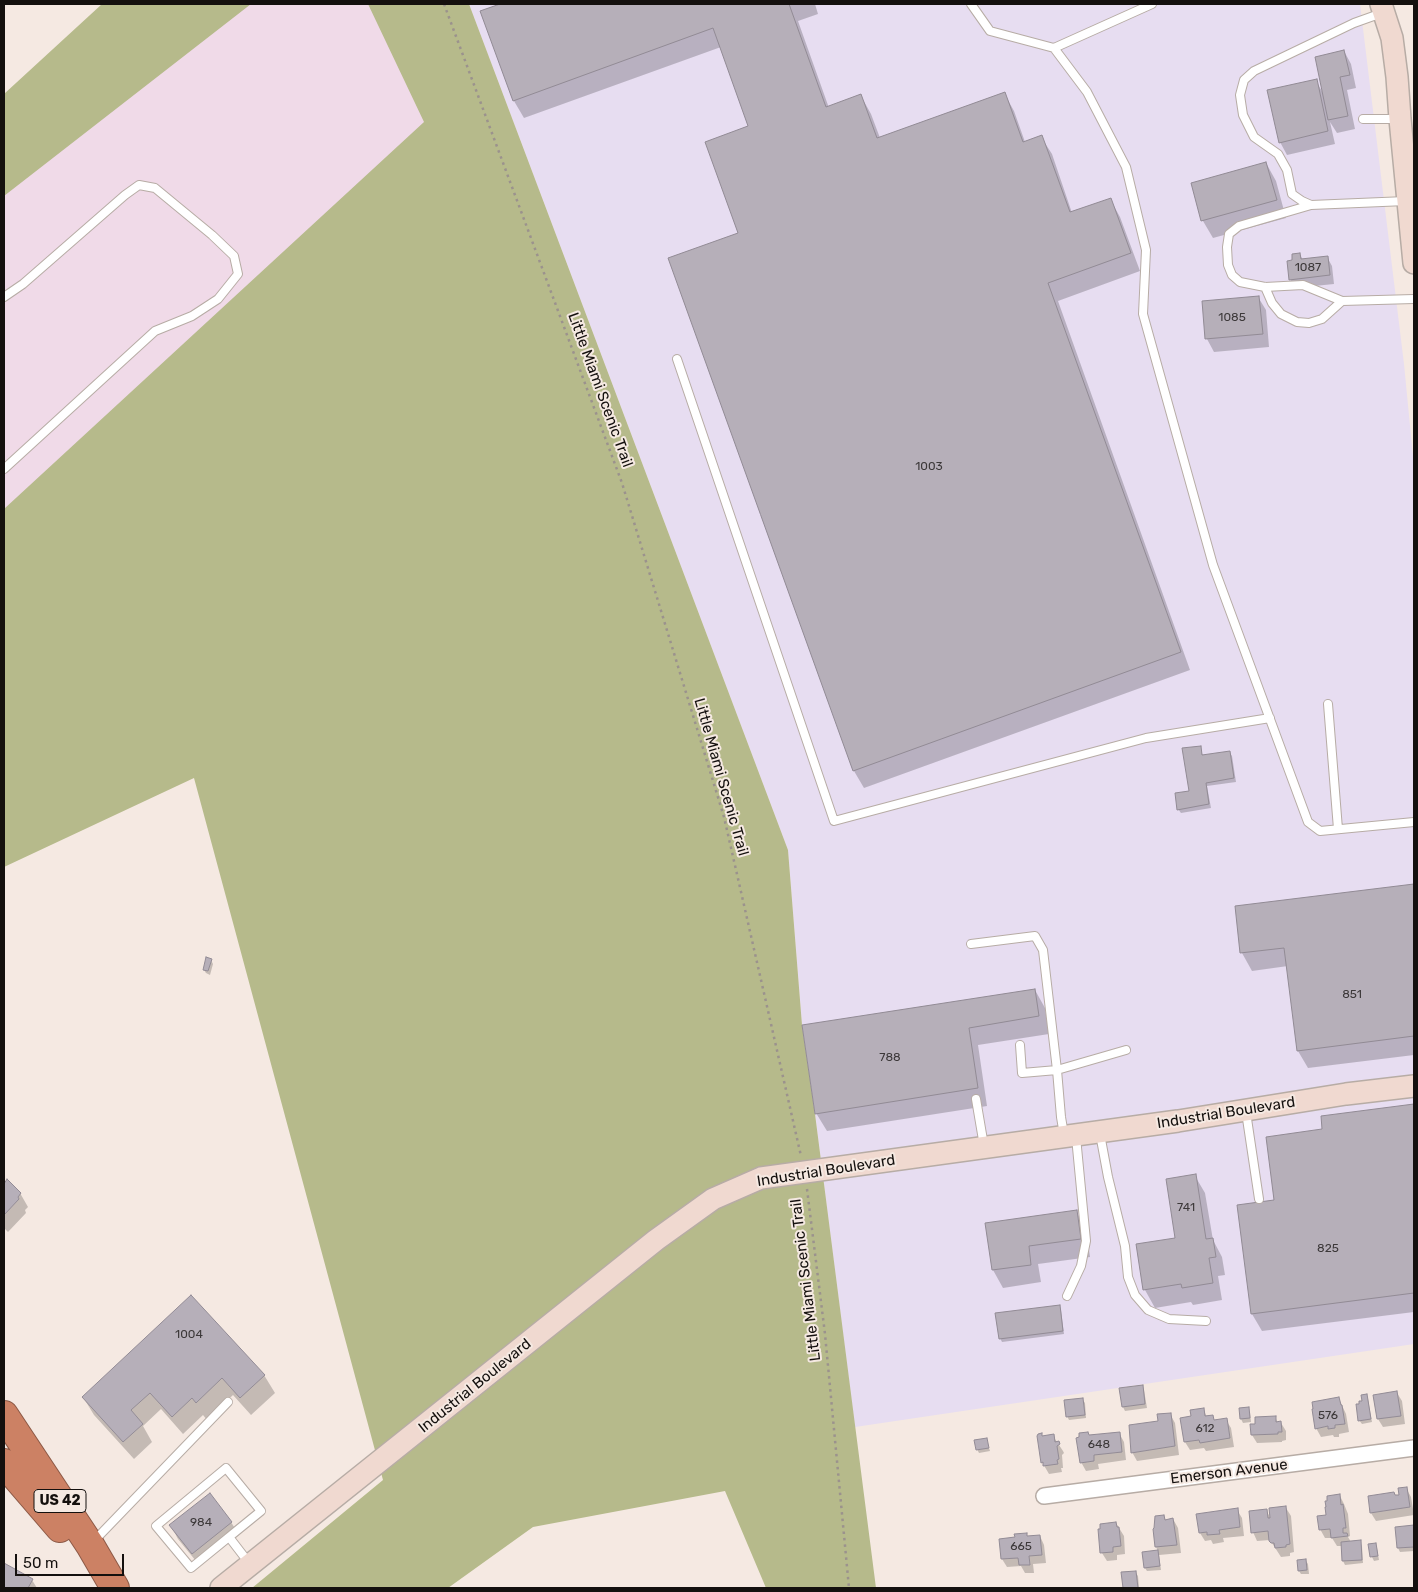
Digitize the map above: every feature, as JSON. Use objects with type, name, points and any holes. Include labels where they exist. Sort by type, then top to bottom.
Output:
[{"type":"highway","name":"US 42","points":[[4,1415],[115,1588]]},
{"type":"highway","name":"US 42","points":[[4,1463],[73,1544],[106,1588]]},
{"type":"street","points":[[1382,8],[1392,38],[1400,119],[1410,165],[1408,201],[1414,263]]},
{"type":"street","name":"Industrial Boulevard","points":[[220,1588],[656,1240],[713,1199],[761,1178],[1100,1132],[1346,1094],[1414,1086]]},
{"type":"street","name":"Emerson Avenue","points":[[1044,1496],[1414,1448]]},
{"type":"lane","points":[[972,4],[990,31],[1054,48],[1088,92],[1126,167],[1146,250],[1143,314],[1213,565],[1308,822],[1320,831],[1414,822]]},
{"type":"lane","points":[[1054,48],[1152,4]]},
{"type":"lane","points":[[1311,205],[1292,194],[1287,170],[1278,154],[1254,137],[1243,115],[1240,94],[1244,80],[1254,71],[1382,8]]},
{"type":"lane","points":[[1362,119],[1400,119]]},
{"type":"lane","points":[[4,297],[22,284],[138,185],[155,188],[212,235],[234,256],[238,274],[218,299],[192,316],[155,331],[4,469]]},
{"type":"lane","points":[[1408,201],[1311,205],[1239,226],[1229,234],[1227,247],[1228,265],[1232,275],[1240,282],[1265,287],[1303,285],[1342,302],[1414,299]]},
{"type":"lane","points":[[1265,287],[1272,303],[1281,314],[1297,322],[1309,323],[1322,319],[1342,302]]},
{"type":"lane","points":[[677,360],[834,821],[1146,738],[1270,718]]},
{"type":"lane","points":[[1328,704],[1338,829]]},
{"type":"lane","points":[[971,944],[1035,936],[1044,950],[1061,1117],[1070,1135],[1086,1241],[1081,1266],[1067,1296]]},
{"type":"lane","points":[[1020,1044],[1022,1073],[1057,1070],[1126,1050]]},
{"type":"lane","points":[[976,1099],[984,1148]]},
{"type":"lane","points":[[1245,1110],[1259,1198]]},
{"type":"lane","points":[[1100,1132],[1124,1246],[1128,1277],[1135,1295],[1148,1310],[1169,1319],[1206,1321]]},
{"type":"lane","points":[[87,1547],[228,1402]]},
{"type":"lane","points":[[226,1468],[261,1511],[229,1538],[191,1568],[156,1526],[226,1468]]},
{"type":"lane","points":[[229,1538],[250,1564]]},
{"type":"path","name":"Little Miami Scenic Trail","points":[[444,4],[622,483],[724,817],[774,1045],[805,1172],[825,1334],[849,1588]]},
{"type":"shaded area","points":[[108,4],[411,4],[465,160],[4,549],[4,104]]},
{"type":"shaded area","points":[[469,4],[1360,4],[1404,364],[1414,467],[1414,1344],[855,1427],[802,1025],[788,850]]},
{"type":"green space","points":[[102,4],[251,4],[4,196],[4,94]]},
{"type":"green space","points":[[368,4],[469,4],[788,850],[802,1025],[876,1588],[766,1588],[725,1491],[533,1527],[448,1588],[252,1588],[383,1480],[194,778],[4,867],[4,509],[424,122]]},
{"type":"building","points":[[500,4],[789,4],[826,107],[861,94],[877,138],[1005,92],[1023,142],[1042,135],[1070,212],[1111,198],[1131,253],[1048,283],[1181,652],[853,771],[668,258],[738,233],[705,142],[748,126],[713,28],[513,101],[480,11]]},
{"type":"building","points":[[1344,50],[1350,75],[1340,77],[1348,116],[1328,120],[1315,57]]},
{"type":"building","points":[[1317,79],[1328,131],[1279,143],[1267,90]]},
{"type":"building","points":[[1266,162],[1277,200],[1201,221],[1191,183]]},
{"type":"building","points":[[1300,253],[1301,259],[1328,256],[1330,275],[1289,280],[1287,261],[1292,260],[1292,254]]},
{"type":"building","points":[[1259,296],[1263,334],[1205,339],[1202,301]]},
{"type":"building","points":[[1201,746],[1202,755],[1230,751],[1234,778],[1206,783],[1209,804],[1177,810],[1175,793],[1189,791],[1182,748]]},
{"type":"building","points":[[1414,884],[1414,1036],[1297,1051],[1284,948],[1240,953],[1235,906]]},
{"type":"building","points":[[206,957],[212,959],[208,971],[203,970]]},
{"type":"building","points":[[1035,989],[1039,1016],[969,1028],[978,1088],[815,1114],[802,1025]]},
{"type":"building","points":[[1414,1104],[1414,1293],[1251,1314],[1237,1205],[1274,1200],[1266,1137],[1322,1129],[1321,1116]]},
{"type":"building","points":[[1196,1174],[1206,1239],[1213,1238],[1216,1257],[1209,1258],[1213,1283],[1182,1288],[1181,1284],[1143,1290],[1136,1244],[1175,1238],[1166,1179]]},
{"type":"building","points":[[7,1179],[21,1193],[18,1197],[19,1199],[4,1215],[4,1184]]},
{"type":"building","points":[[1077,1210],[1081,1239],[1029,1246],[1031,1265],[992,1270],[985,1223]]},
{"type":"building","points":[[191,1295],[265,1375],[240,1398],[222,1378],[196,1403],[192,1398],[172,1417],[150,1393],[131,1410],[143,1424],[123,1442],[82,1397]]},
{"type":"building","points":[[1060,1305],[1063,1331],[999,1339],[995,1313]]},
{"type":"building","points":[[1143,1385],[1145,1404],[1122,1407],[1119,1388]]},
{"type":"building","points":[[1397,1391],[1401,1416],[1377,1419],[1373,1395]]},
{"type":"building","points":[[1367,1394],[1371,1419],[1358,1421],[1356,1404],[1362,1401],[1361,1395]]},
{"type":"building","points":[[1339,1397],[1345,1424],[1335,1425],[1335,1428],[1328,1429],[1328,1426],[1315,1429],[1312,1402]]},
{"type":"building","points":[[1083,1398],[1085,1415],[1066,1417],[1064,1400]]},
{"type":"building","points":[[1249,1407],[1250,1418],[1240,1419],[1239,1408]]},
{"type":"building","points":[[1204,1408],[1205,1416],[1213,1415],[1214,1420],[1227,1418],[1230,1438],[1200,1443],[1199,1440],[1184,1442],[1180,1418],[1191,1416],[1190,1410]]},
{"type":"building","points":[[1171,1413],[1175,1446],[1131,1453],[1129,1425],[1158,1421],[1157,1414]]},
{"type":"building","points":[[1276,1416],[1276,1422],[1281,1421],[1282,1432],[1278,1432],[1278,1434],[1251,1435],[1250,1424],[1255,1424],[1255,1417]]},
{"type":"building","points":[[1088,1432],[1089,1435],[1120,1432],[1122,1452],[1094,1455],[1094,1461],[1080,1463],[1076,1438],[1079,1437],[1079,1433]]},
{"type":"building","points":[[1042,1433],[1042,1436],[1054,1434],[1055,1442],[1059,1441],[1060,1444],[1057,1446],[1058,1464],[1043,1466],[1043,1462],[1041,1463],[1037,1436]]},
{"type":"building","points":[[987,1438],[989,1448],[976,1450],[974,1440]]},
{"type":"building","points":[[1407,1487],[1410,1507],[1370,1513],[1368,1496],[1394,1492],[1395,1495],[1399,1495],[1398,1488]]},
{"type":"building","points":[[210,1493],[232,1522],[192,1554],[169,1525]]},
{"type":"building","points":[[1340,1494],[1346,1528],[1343,1528],[1343,1533],[1347,1533],[1348,1536],[1331,1538],[1330,1529],[1319,1530],[1317,1516],[1326,1515],[1325,1501],[1327,1501],[1327,1496]]},
{"type":"building","points":[[1286,1506],[1290,1544],[1286,1545],[1286,1547],[1275,1548],[1274,1543],[1269,1541],[1268,1531],[1251,1533],[1249,1511],[1267,1509],[1268,1518],[1270,1518],[1269,1508]]},
{"type":"building","points":[[1238,1508],[1240,1527],[1219,1530],[1220,1534],[1207,1535],[1207,1532],[1199,1533],[1196,1514]]},
{"type":"building","points":[[1164,1515],[1165,1520],[1173,1518],[1177,1545],[1155,1547],[1153,1529],[1155,1516]]},
{"type":"building","points":[[1116,1522],[1117,1527],[1119,1527],[1121,1546],[1113,1547],[1113,1552],[1100,1553],[1098,1529],[1100,1529],[1100,1524]]},
{"type":"building","points":[[1414,1525],[1414,1547],[1397,1548],[1395,1527]]},
{"type":"building","points":[[1027,1533],[1027,1536],[1040,1535],[1042,1555],[1029,1556],[1030,1565],[1019,1565],[1018,1558],[1001,1559],[999,1539],[1015,1537],[1014,1534]]},
{"type":"building","points":[[1361,1540],[1362,1560],[1342,1561],[1341,1542]]},
{"type":"building","points":[[1376,1543],[1378,1556],[1370,1557],[1368,1544]]},
{"type":"building","points":[[1158,1550],[1160,1566],[1144,1568],[1142,1552]]},
{"type":"building","points":[[1306,1559],[1307,1570],[1298,1571],[1297,1560]]},
{"type":"building","points":[[4,1563],[33,1579],[28,1588],[4,1588]]},
{"type":"building","points":[[1136,1571],[1138,1588],[1123,1588],[1121,1572]]}]
